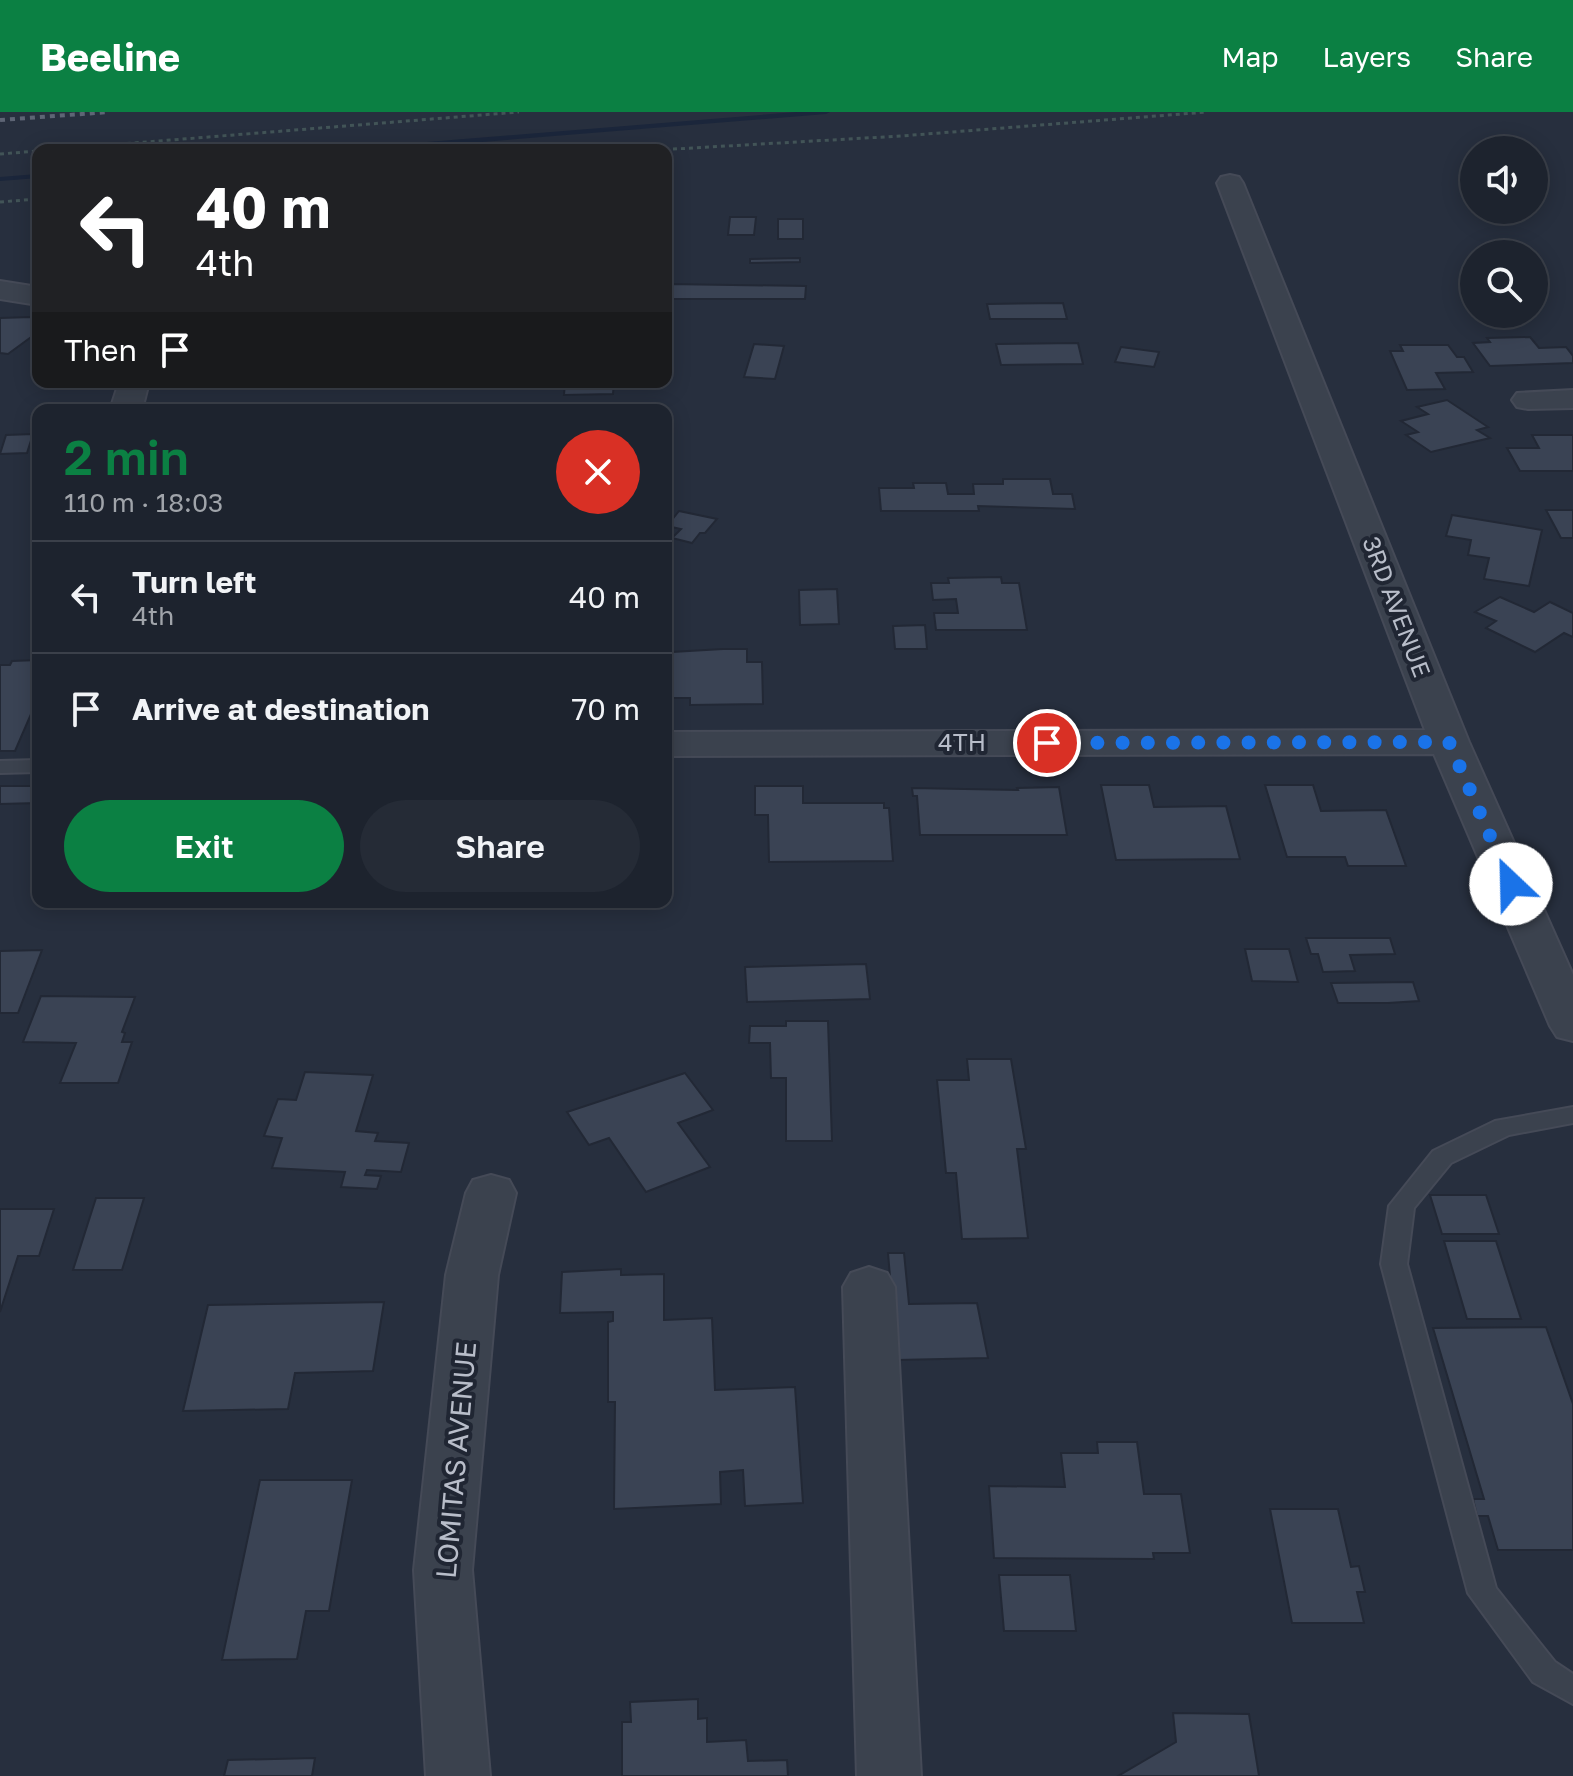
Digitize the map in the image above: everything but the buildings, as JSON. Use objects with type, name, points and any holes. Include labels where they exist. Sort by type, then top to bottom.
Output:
[{"type":"street","name":"3RD AVENUE","points":[[1230,183],[1449,742],[1573,1026]]},
{"type":"street","points":[[0,290],[32,295]]},
{"type":"street","points":[[1528,400],[1573,399]]},
{"type":"street","name":"4TH","points":[[672,744],[1449,742]]},
{"type":"street","name":"LOMITAS AVENUE","points":[[458,1776],[443,1570],[472,1275],[491,1193]]},
{"type":"street","points":[[869,1287],[889,1776]]},
{"type":"lane","points":[[0,767],[32,766]]},
{"type":"lane","points":[[1573,1115],[1504,1127],[1442,1157],[1402,1206],[1394,1264],[1483,1593],[1544,1672],[1573,1690]]},
{"type":"path","points":[[122,144],[519,112]]},
{"type":"path","points":[[672,149],[901,136],[1207,112]]},
{"type":"path","points":[[0,154],[32,151]]},
{"type":"path","points":[[0,202],[32,199]]},
{"type":"waterway","points":[[428,144],[826,112]]},
{"type":"waterway","points":[[0,179],[32,176]]},
{"type":"railway","points":[[0,120],[109,112]]},
{"type":"route","points":[[1047,743],[1449,742],[1511,884]]}]
